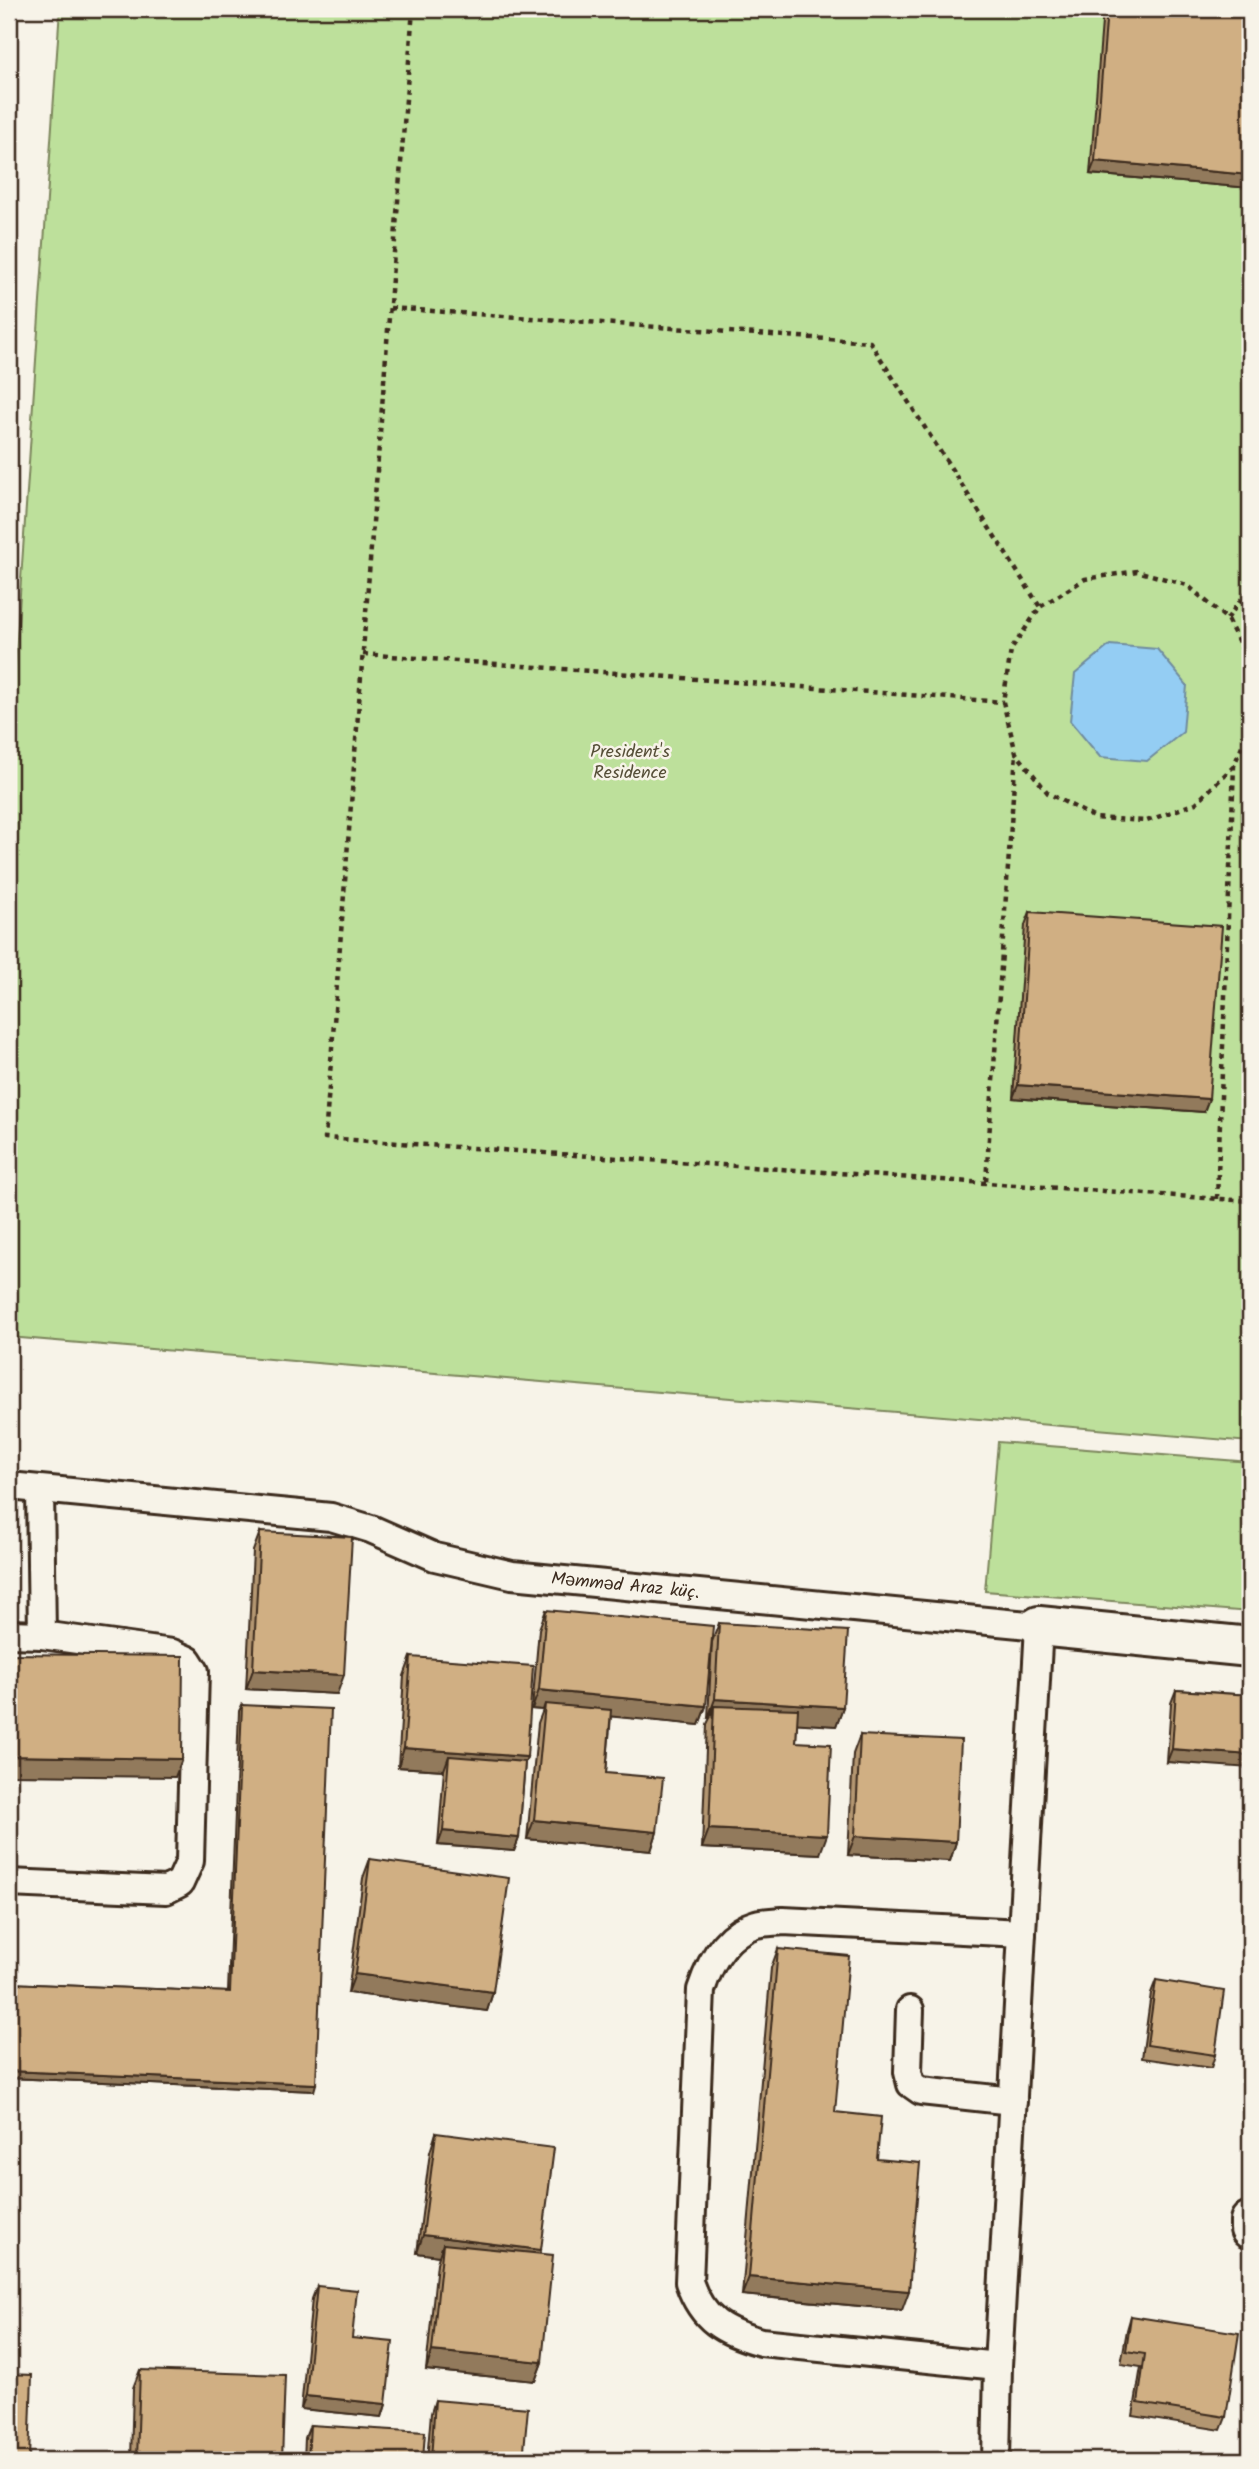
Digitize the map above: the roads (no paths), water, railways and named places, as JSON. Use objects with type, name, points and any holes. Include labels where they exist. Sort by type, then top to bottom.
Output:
[{"type":"street","name":"Məmməd Araz küç.","points":[[1038,1626],[1250,1647]]},
{"type":"street","points":[[1250,2221],[1250,2229]]},
{"type":"lane","name":"Məmməd Araz küç.","points":[[9,1486],[331,1517],[371,1529],[435,1557],[464,1566],[512,1575],[1038,1626]]},
{"type":"lane","points":[[40,1490],[43,1635]]},
{"type":"lane","points":[[996,2460],[998,2365],[1038,1626]]},
{"type":"lane","points":[[9,1634],[43,1635],[172,1653],[188,1660],[195,1671],[190,1861],[180,1883],[166,1890],[9,1883]]},
{"type":"lane","points":[[998,2365],[761,2342],[732,2334],[713,2321],[696,2302],[689,2282],[701,1990],[718,1951],[731,1938],[754,1925],[783,1921],[1022,1933]]},
{"type":"lane","points":[[911,2010],[908,2072],[911,2084],[921,2091],[1013,2101]]},
{"type":"water","points":[[1110,645],[1157,649],[1187,685],[1183,732],[1147,761],[1100,757],[1070,721],[1075,674]]},
{"type":"park label","name":"President's Residence","points":[[630,762]]}]
